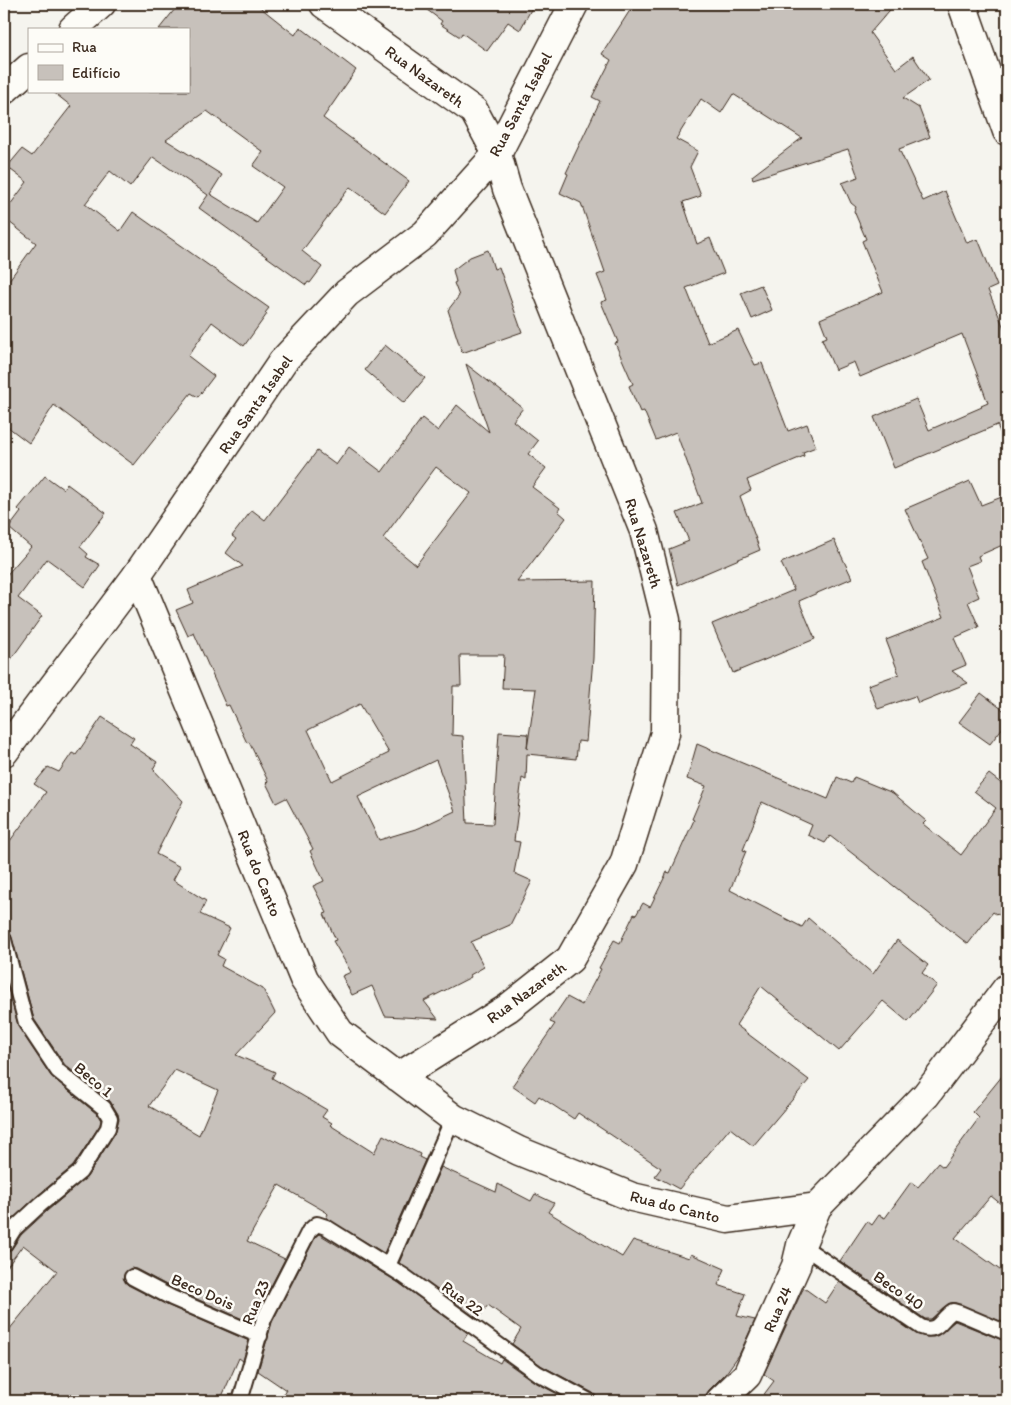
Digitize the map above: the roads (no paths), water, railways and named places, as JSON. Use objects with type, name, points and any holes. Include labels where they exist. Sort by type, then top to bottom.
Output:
[{"type":"street","points":[[74,28],[101,4]]},
{"type":"street","name":"Rua Nazareth","points":[[324,4],[474,111],[497,154],[507,189],[644,530],[666,620],[666,733],[624,864],[570,959],[508,1008],[398,1077]]},
{"type":"street","name":"Rua Santa Isabel","points":[[4,752],[137,575],[283,361],[347,294],[425,234],[497,154],[574,4]]},
{"type":"street","points":[[962,4],[1007,131]]},
{"type":"street","points":[[4,90],[28,69]]},
{"type":"street","name":"Rua do Canto","points":[[137,575],[304,979],[340,1033],[453,1118],[519,1152],[632,1198],[728,1219],[817,1207]]},
{"type":"street","points":[[817,1207],[926,1095],[1007,988]]},
{"type":"street","name":"Rua 24","points":[[720,1401],[748,1375],[796,1266],[801,1245],[817,1207]]},
{"type":"lane","name":"Beco 1","points":[[4,940],[26,1023],[58,1071],[104,1108],[110,1118],[108,1128],[80,1172],[41,1204],[14,1230],[4,1245]]},
{"type":"lane","points":[[388,1266],[453,1118]]},
{"type":"lane","name":"Rua 22","points":[[317,1224],[326,1227],[388,1266],[538,1373],[589,1401]]},
{"type":"lane","name":"Rua 23","points":[[240,1401],[264,1319],[309,1230],[317,1224]]},
{"type":"lane","name":"Beco 40","points":[[801,1245],[928,1330],[935,1328],[946,1315],[953,1311],[1007,1332]]},
{"type":"lane","name":"Beco Dois","points":[[132,1277],[172,1298],[260,1336]]}]
